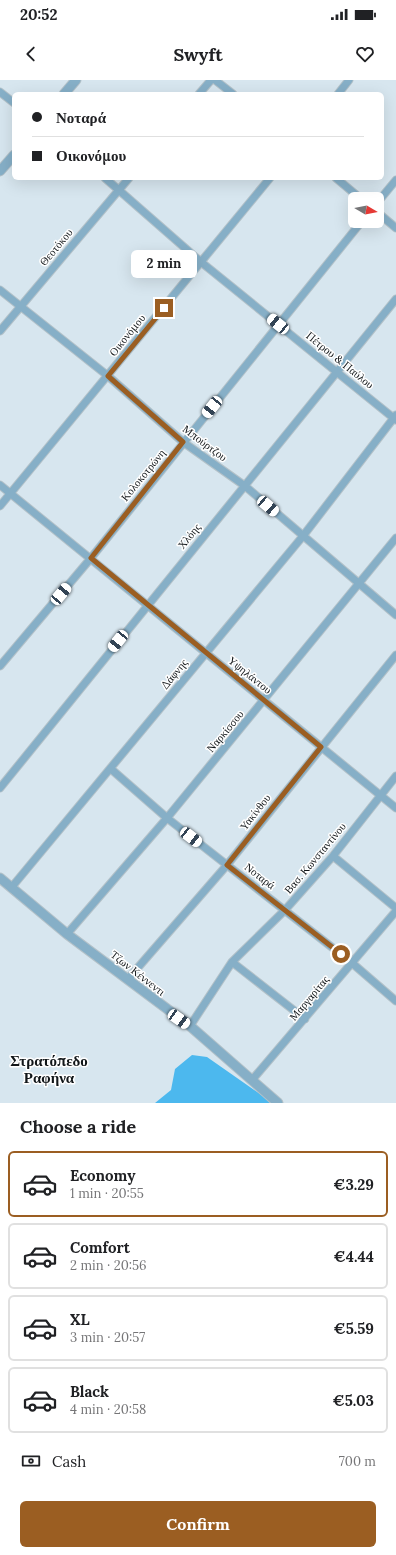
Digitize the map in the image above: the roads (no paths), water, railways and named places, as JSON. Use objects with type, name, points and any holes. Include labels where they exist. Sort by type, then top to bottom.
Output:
[{"type":"street","points":[[66,92],[76,80]]},
{"type":"street","points":[[202,92],[211,80]]},
{"type":"street","points":[[215,80],[230,92]]},
{"type":"street","points":[[340,92],[349,80]]},
{"type":"street","points":[[0,92],[12,101]]},
{"type":"street","points":[[0,171],[12,157]]},
{"type":"street","name":"Πέτρου & Παύλου","points":[[107,180],[201,262],[395,418]]},
{"type":"street","name":"Θεοτόκου","points":[[0,331],[127,180]]},
{"type":"street","name":"Οικονόμου","points":[[0,506],[268,180]]},
{"type":"street","points":[[338,180],[353,192]]},
{"type":"street","points":[[384,195],[396,180]]},
{"type":"street","points":[[384,218],[396,228]]},
{"type":"street","name":"Κολοκοτρώνη","points":[[0,666],[91,558],[356,228]]},
{"type":"street","name":"Μπούρτζου","points":[[0,290],[108,376],[183,442],[245,486],[396,615]]},
{"type":"street","name":"Χλόης","points":[[0,788],[396,299]]},
{"type":"street","name":"Δάφνης","points":[[11,888],[111,769],[205,652],[303,536],[395,418]]},
{"type":"street","name":"Υψηλάντου","points":[[0,485],[396,808]]},
{"type":"street","name":"Ναρκίσσου","points":[[67,934],[167,818],[396,538]]},
{"type":"street","name":"Υακίνθου","points":[[128,979],[227,865],[396,655]]},
{"type":"street","name":"Νοταρά","points":[[111,769],[167,818],[352,963],[396,1001]]},
{"type":"street","name":"Βασ. Κωνσταντίνου","points":[[190,1026],[232,962],[285,910],[333,856],[396,776]]},
{"type":"street","points":[[333,856],[396,908]]},
{"type":"street","name":"Τζων Κέννεντι","points":[[0,878],[67,934],[128,979],[159,1005],[190,1026],[278,1103]]},
{"type":"street","name":"Μαργαρίτας","points":[[252,1080],[396,911]]},
{"type":"street","points":[[232,962],[305,1019]]},
{"type":"district","name":"Στρατόπεδο Ραφήνα","points":[[49,1070]]}]
